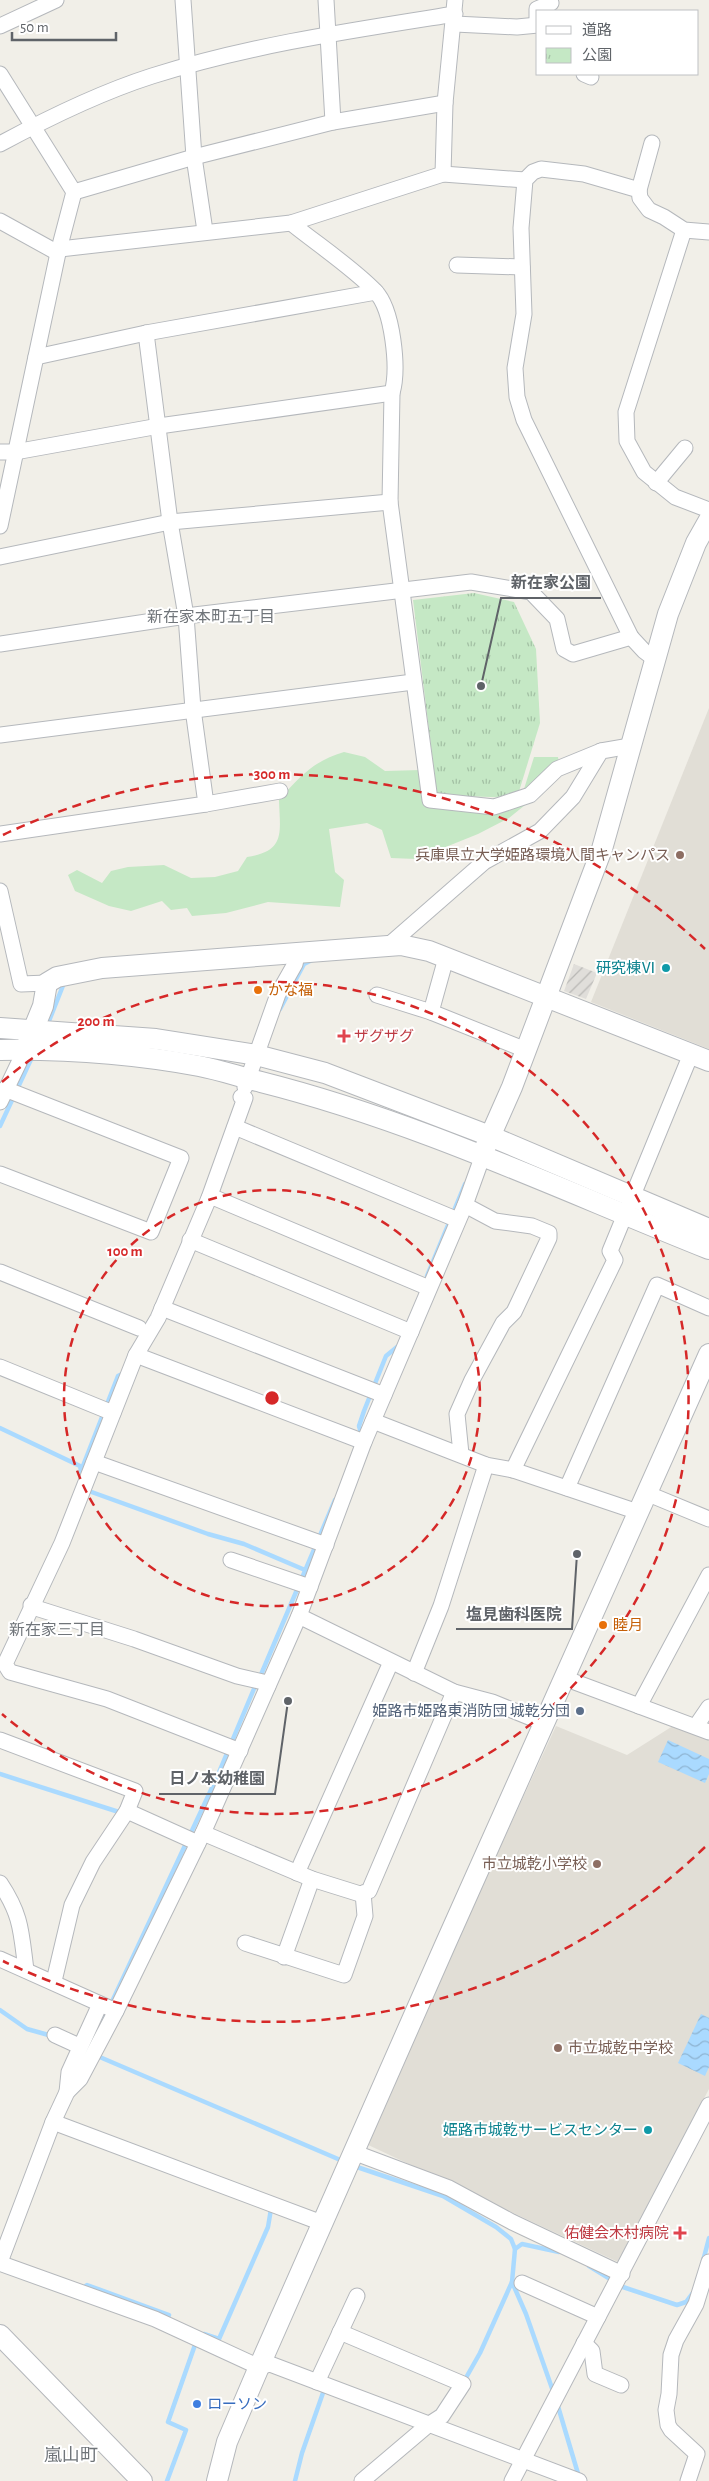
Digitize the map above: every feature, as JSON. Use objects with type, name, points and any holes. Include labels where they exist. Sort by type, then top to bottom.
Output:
[{"type":"street","points":[[0,26],[56,0]]},
{"type":"street","points":[[183,0],[194,157],[206,232]]},
{"type":"street","points":[[326,0],[334,122]]},
{"type":"street","points":[[536,10],[551,3]]},
{"type":"street","points":[[444,174],[445,103],[455,13]]},
{"type":"street","points":[[0,144],[32,126],[106,94],[188,65],[327,34],[455,13],[518,27],[536,25]]},
{"type":"street","points":[[0,74],[74,192],[36,357],[8,452],[0,526]]},
{"type":"street","points":[[74,192],[194,157],[334,122],[445,103]]},
{"type":"street","points":[[652,143],[639,190],[640,198],[648,210],[664,217],[684,230],[709,232]]},
{"type":"street","points":[[639,190],[584,174],[542,169],[533,172],[526,180],[521,228],[524,314],[515,368],[519,404],[524,420],[631,636],[644,651],[656,660]]},
{"type":"street","points":[[0,221],[59,251],[292,223],[444,174],[526,180]]},
{"type":"street","points":[[292,223],[376,292],[389,321],[393,341],[396,380],[392,393],[390,502],[430,800],[494,807],[530,795],[557,769],[601,751],[630,746]]},
{"type":"street","points":[[684,230],[626,412],[627,441],[644,472],[656,483],[675,497],[709,510]]},
{"type":"street","points":[[457,265],[522,267]]},
{"type":"street","points":[[36,357],[146,333],[376,292]]},
{"type":"street","points":[[146,333],[170,522],[186,616],[192,709],[206,804]]},
{"type":"street","points":[[8,452],[159,426],[392,393]]},
{"type":"street","points":[[656,483],[684,448]]},
{"type":"street","points":[[0,557],[170,522],[390,502]]},
{"type":"street","points":[[67,2092],[77,2083],[91,2058],[108,2008],[194,1838],[262,1682],[299,1616],[303,1584],[321,1543],[358,1439],[373,1421],[377,1392],[411,1332],[465,1205],[486,1146],[526,1050],[602,849],[668,614],[696,543],[709,520]]},
{"type":"street","points":[[0,644],[186,616],[471,582],[531,592],[557,618],[564,649],[573,654],[631,636]]},
{"type":"street","points":[[0,735],[413,682]]},
{"type":"street","points":[[389,945],[484,862],[540,831],[573,797],[601,751]]},
{"type":"street","points":[[0,834],[206,804],[280,791]]},
{"type":"street","points":[[0,891],[21,984],[47,983],[57,977],[102,968],[298,951],[389,945],[415,947],[547,996],[700,1058],[629,1206],[610,1251],[615,1260],[512,1470]]},
{"type":"street","points":[[234,1748],[107,1699],[10,1672],[5,1664],[62,1542],[92,1465],[107,1410],[136,1355],[142,1333],[216,1162],[238,1096],[244,1088],[278,994],[295,964],[298,951]]},
{"type":"street","points":[[431,1012],[446,958]]},
{"type":"street","points":[[0,1174],[151,1232],[181,1158],[3,1096],[35,1029],[43,1006],[47,983]]},
{"type":"street","points":[[378,995],[431,1012],[526,1050]]},
{"type":"street","points":[[0,1028],[156,1038],[256,1055],[325,1073],[486,1146],[629,1206],[709,1249]]},
{"type":"street","points":[[0,1050],[120,1055],[199,1066],[244,1088],[307,1094],[486,1146]]},
{"type":"street","points":[[142,1333],[162,1308],[208,1198],[245,1098],[244,1088]]},
{"type":"street","points":[[235,1127],[458,1220]]},
{"type":"street","points":[[208,1198],[215,1198],[429,1288]]},
{"type":"street","points":[[461,1454],[457,1414],[472,1380],[503,1323],[514,1312],[549,1238],[549,1233],[532,1226],[495,1221],[465,1205]]},
{"type":"street","points":[[629,1206],[709,1229]]},
{"type":"street","points":[[190,1240],[411,1332]]},
{"type":"street","points":[[0,1272],[142,1333]]},
{"type":"street","points":[[567,1488],[656,1285],[709,1308]]},
{"type":"street","points":[[162,1308],[377,1392]]},
{"type":"street","points":[[217,2481],[227,2442],[259,2367],[709,1354]]},
{"type":"street","points":[[136,1355],[358,1439]]},
{"type":"street","points":[[0,1367],[107,1410]]},
{"type":"street","points":[[373,1421],[486,1465],[512,1470],[638,1512]]},
{"type":"street","points":[[92,1465],[321,1543]]},
{"type":"street","points":[[414,1673],[441,1606],[486,1465]]},
{"type":"street","points":[[646,1493],[709,1519]]},
{"type":"street","points":[[231,1560],[303,1584]]},
{"type":"street","points":[[639,1706],[709,1575]]},
{"type":"street","points":[[31,1605],[134,1638],[160,1650],[237,1676],[262,1682]]},
{"type":"street","points":[[299,1616],[454,1692],[490,1701],[544,1723]]},
{"type":"street","points":[[297,1873],[391,1662]]},
{"type":"street","points":[[564,1678],[702,1729],[709,1707]]},
{"type":"street","points":[[127,1811],[194,1838],[312,1879],[363,1893],[370,1890],[454,1692]]},
{"type":"street","points":[[0,1740],[135,1791],[127,1811],[93,1862],[72,1905],[54,1981]]},
{"type":"street","points":[[284,1956],[312,1879]]},
{"type":"street","points":[[0,1883],[14,1905],[20,1919],[26,1970]]},
{"type":"street","points":[[245,1943],[344,1975],[365,1916],[363,1893]]},
{"type":"street","points":[[0,1959],[54,1981],[108,2008]]},
{"type":"street","points":[[108,2008],[78,2049],[69,2072],[67,2092],[53,2122],[2,2264],[155,2319],[259,2367],[270,2364],[577,2480]]},
{"type":"street","points":[[55,2034],[91,2058]]},
{"type":"street","points":[[512,2481],[709,2105]]},
{"type":"street","points":[[53,2122],[322,2223]]},
{"type":"street","points":[[350,2160],[449,2188],[618,2280]]},
{"type":"street","points":[[688,2481],[703,2450],[671,2430],[666,2417],[671,2355],[676,2340],[697,2300],[709,2262]]},
{"type":"street","points":[[522,2283],[598,2316]]},
{"type":"street","points":[[317,2382],[357,2296]]},
{"type":"street","points":[[340,2332],[463,2384],[442,2416],[428,2424],[365,2481]]},
{"type":"street","points":[[0,2335],[142,2481]]},
{"type":"street","points":[[584,2343],[592,2351],[595,2374],[621,2385]]},
{"type":"shaded area","name":"兵庫県立大学姫路環境人間キャンパス","points":[[709,708],[709,1049],[591,1002]]},
{"type":"shaded area","points":[[574,964],[597,973],[586,999],[564,991]]},
{"type":"shaded area","name":"市立城乾中学校","points":[[676,1724],[709,1736],[709,2089],[618,2262],[364,2143],[556,1726],[627,1755]]},
{"type":"green space","points":[[474,593],[514,602],[536,649],[540,723],[517,798],[437,795],[413,600]]},
{"type":"green space","points":[[344,752],[365,757],[385,771],[421,770],[433,795],[458,798],[479,800],[500,798],[524,789],[534,757],[558,757],[561,776],[509,818],[478,834],[416,859],[391,858],[382,830],[367,823],[329,829],[335,872],[344,880],[340,907],[268,902],[226,913],[192,916],[187,908],[171,910],[162,901],[131,911],[109,906],[75,891],[68,875],[77,870],[102,883],[111,871],[128,867],[164,865],[191,878],[215,877],[238,871],[247,857],[260,854],[275,845],[280,831],[279,800],[286,792],[308,770],[334,755]]},
{"type":"water","points":[[668,1740],[709,1759],[709,1774],[705,1783],[658,1762]]},
{"type":"water","points":[[701,2014],[709,2018],[709,2067],[705,2076],[678,2063]]},
{"type":"waterway","points":[[280,1009],[304,964],[312,960]]},
{"type":"waterway","points":[[47,1026],[64,983]]},
{"type":"waterway","points":[[0,1126],[33,1055]]},
{"type":"waterway","points":[[427,1276],[465,1184]]},
{"type":"waterway","points":[[362,1436],[359,1426],[364,1411],[386,1356],[397,1347]]},
{"type":"waterway","points":[[81,1471],[118,1376],[124,1373]]},
{"type":"waterway","points":[[0,1428],[80,1466],[81,1471]]},
{"type":"waterway","points":[[86,1490],[208,1534],[244,1544],[305,1570]]},
{"type":"waterway","points":[[260,1677],[335,1500]]},
{"type":"waterway","points":[[103,2021],[217,1777],[256,1684]]},
{"type":"waterway","points":[[0,1774],[122,1813]]},
{"type":"waterway","points":[[0,2010],[27,2029],[52,2036]]},
{"type":"waterway","points":[[95,2055],[345,2162]]},
{"type":"waterway","points":[[354,2166],[443,2196],[496,2227],[511,2239],[515,2249],[512,2282],[526,2314],[554,2394]]},
{"type":"waterway","points":[[204,2334],[219,2339],[268,2227],[271,2209]]},
{"type":"waterway","points":[[703,2261],[709,2238]]},
{"type":"waterway","points":[[515,2249],[522,2244],[559,2252]]},
{"type":"waterway","points":[[589,2266],[623,2287],[677,2305],[686,2302],[692,2294]]},
{"type":"waterway","points":[[463,2383],[480,2353],[512,2282]]},
{"type":"waterway","points":[[83,2288],[87,2285],[169,2315],[167,2319],[169,2320]]},
{"type":"waterway","points":[[167,2481],[186,2430],[168,2422],[196,2342]]},
{"type":"waterway","points":[[295,2481],[302,2453],[324,2390]]},
{"type":"waterway","points":[[557,2403],[579,2477]]},
{"type":"place","name":"新在家公園","points":[[481,686]]},
{"type":"place","name":"兵庫県立大学姫路環境人間キャンパス","points":[[680,855]]},
{"type":"place","name":"研究棟Ⅵ","points":[[666,968]]},
{"type":"place","name":"かな福","points":[[258,990]]},
{"type":"place","name":"ザグザグ","points":[[344,1036]]},
{"type":"place","name":"塩見歯科医院","points":[[577,1554]]},
{"type":"place","name":"睦月","points":[[603,1625]]},
{"type":"place","name":"日ノ本幼稚園","points":[[288,1701]]},
{"type":"place","name":"姫路市姫路東消防団 城乾分団","points":[[580,1711]]},
{"type":"place","name":"市立城乾小学校","points":[[597,1864]]},
{"type":"place","name":"市立城乾中学校","points":[[558,2048]]},
{"type":"place","name":"姫路市城乾サービスセンター","points":[[648,2130]]},
{"type":"place","name":"佑健会木村病院","points":[[680,2233]]},
{"type":"place","name":"ローソン","points":[[197,2404]]},
{"type":"district","name":"新在家本町五丁目","points":[[211,616]]},
{"type":"district","name":"新在家三丁目","points":[[57,1629]]},
{"type":"district","name":"嵐山町","points":[[71,2455]]}]
